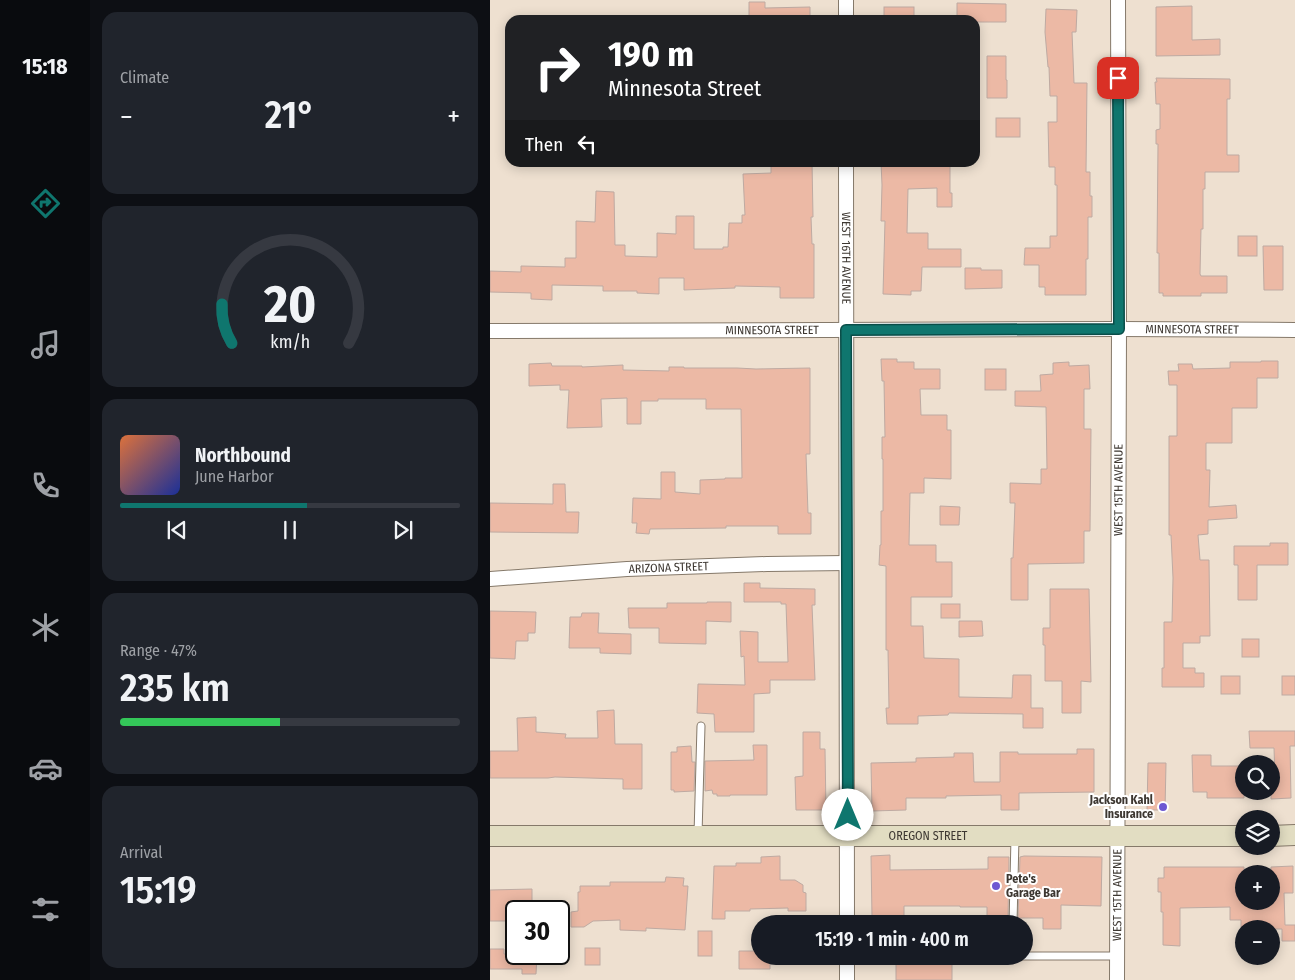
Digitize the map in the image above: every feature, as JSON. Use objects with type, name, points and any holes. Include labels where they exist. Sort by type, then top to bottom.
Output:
[{"type":"main road","name":"OREGON STREET","points":[[490,836],[1235,836]]},
{"type":"main road","points":[[1280,836],[1295,836]]},
{"type":"street","points":[[846,0],[846,15]]},
{"type":"street","name":"WEST 15TH AVENUE","points":[[1117,980],[1118,0]]},
{"type":"street","name":"WEST 16TH AVENUE","points":[[846,167],[847,915]]},
{"type":"street","name":"MINNESOTA STREET","points":[[490,331],[1295,330]]},
{"type":"street","name":"ARIZONA STREET","points":[[490,579],[627,570],[767,564],[846,563]]},
{"type":"street","points":[[847,965],[847,980]]},
{"type":"lane","points":[[698,835],[702,726]]},
{"type":"lane","points":[[1013,915],[1015,836]]},
{"type":"lane","points":[[1033,956],[1117,956]]},
{"type":"building","points":[[749,2],[765,2],[765,8],[810,7],[810,15],[749,15]]},
{"type":"building","points":[[957,3],[1006,4],[1006,22],[980,22],[980,15],[957,15]]},
{"type":"building","points":[[1192,6],[1192,40],[1220,39],[1220,55],[1156,56],[1156,7]]},
{"type":"building","points":[[884,7],[914,7],[914,15],[884,15]]},
{"type":"building","points":[[1046,9],[1077,10],[1076,32],[1072,32],[1074,83],[1087,83],[1086,172],[1090,172],[1090,196],[1092,196],[1092,217],[1088,217],[1086,295],[1045,295],[1045,287],[1039,287],[1039,265],[1024,265],[1025,248],[1050,248],[1050,236],[1057,236],[1057,185],[1055,185],[1055,167],[1049,167],[1048,122],[1057,122],[1057,96],[1050,96],[1045,32]]},
{"type":"building","points":[[987,56],[1006,56],[1007,98],[987,98]]},
{"type":"building","points":[[1156,78],[1230,79],[1230,99],[1227,99],[1227,155],[1239,155],[1239,172],[1205,172],[1200,274],[1201,276],[1227,276],[1227,293],[1201,293],[1201,296],[1163,296],[1163,293],[1159,293],[1159,253],[1157,253],[1158,144],[1156,144],[1156,130],[1160,129],[1160,104],[1156,104]]},
{"type":"building","points":[[996,118],[1020,118],[1020,137],[996,137]]},
{"type":"building","points":[[771,167],[812,167],[813,217],[811,217],[812,244],[814,244],[814,298],[780,298],[780,287],[735,286],[735,288],[684,290],[684,278],[659,278],[659,294],[637,293],[637,291],[603,291],[603,286],[552,285],[552,300],[531,299],[531,293],[490,292],[490,271],[521,272],[521,266],[565,267],[565,258],[576,258],[576,221],[595,222],[596,191],[614,192],[615,245],[625,245],[625,256],[657,257],[657,233],[676,234],[676,216],[694,216],[694,249],[723,249],[723,247],[728,247],[729,223],[742,223],[742,215],[745,215],[743,174],[771,173]]},
{"type":"building","points":[[881,167],[950,167],[952,207],[937,207],[937,188],[908,189],[907,233],[928,233],[928,249],[961,249],[961,267],[922,267],[921,291],[911,291],[911,295],[883,294],[885,221],[881,221]]},
{"type":"building","points":[[1238,236],[1257,236],[1257,256],[1238,256]]},
{"type":"building","points":[[1263,246],[1283,246],[1283,290],[1264,290]]},
{"type":"building","points":[[965,268],[1002,270],[1002,288],[965,289]]},
{"type":"building","points":[[881,359],[897,359],[897,362],[914,362],[914,369],[940,369],[940,389],[920,389],[921,415],[947,415],[947,430],[951,430],[951,479],[924,478],[924,493],[910,493],[909,545],[936,545],[936,562],[952,562],[952,597],[911,597],[911,626],[923,626],[924,658],[959,659],[959,697],[1012,698],[1013,675],[1031,675],[1031,708],[1043,708],[1043,728],[1023,728],[1023,714],[949,713],[948,715],[918,716],[918,724],[887,724],[886,708],[889,708],[888,650],[886,650],[886,566],[879,565],[881,511],[883,511],[882,437],[885,437],[884,381],[882,381]]},
{"type":"building","points":[[1278,361],[1278,378],[1257,378],[1257,408],[1232,408],[1232,443],[1206,443],[1206,470],[1210,470],[1209,507],[1236,505],[1237,518],[1208,520],[1208,534],[1198,535],[1200,560],[1209,560],[1210,636],[1200,636],[1200,643],[1183,643],[1183,668],[1195,668],[1195,673],[1204,673],[1204,687],[1162,687],[1164,622],[1172,622],[1173,578],[1171,535],[1169,535],[1169,436],[1177,436],[1177,385],[1169,385],[1168,371],[1179,371],[1178,364],[1192,364],[1193,369],[1230,368],[1230,362]]},
{"type":"building","points":[[1069,362],[1069,366],[1089,365],[1090,389],[1084,389],[1084,429],[1091,429],[1090,531],[1084,531],[1084,563],[1028,564],[1028,600],[1011,600],[1011,558],[1013,558],[1015,503],[1010,503],[1010,483],[1041,484],[1041,469],[1047,469],[1046,407],[1015,406],[1015,391],[1041,391],[1040,375],[1053,374],[1053,363]]},
{"type":"building","points":[[551,363],[552,366],[623,365],[623,370],[669,371],[669,367],[810,368],[810,454],[806,454],[808,513],[811,513],[811,534],[778,534],[778,526],[650,529],[649,534],[636,533],[637,523],[632,523],[633,498],[661,499],[661,472],[675,472],[675,492],[700,494],[700,480],[742,478],[741,409],[706,409],[706,399],[641,401],[641,424],[627,424],[627,398],[601,399],[602,427],[567,428],[569,390],[560,390],[560,385],[529,386],[529,364]]},
{"type":"building","points":[[985,369],[1006,369],[1006,390],[985,390]]},
{"type":"building","points":[[553,484],[565,484],[566,512],[579,512],[578,533],[490,532],[490,503],[553,504]]},
{"type":"building","points":[[940,506],[960,507],[959,525],[940,525]]},
{"type":"building","points":[[1270,543],[1288,543],[1288,565],[1257,565],[1257,600],[1238,600],[1238,565],[1234,565],[1234,546],[1270,546]]},
{"type":"building","points":[[744,583],[760,583],[760,588],[815,589],[815,605],[812,605],[815,680],[770,680],[770,693],[754,694],[754,732],[715,732],[714,714],[697,713],[698,684],[745,685],[744,656],[741,657],[740,631],[758,632],[758,662],[788,662],[786,604],[781,604],[781,602],[744,602]]},
{"type":"building","points":[[1050,589],[1089,589],[1091,682],[1081,681],[1081,713],[1062,713],[1062,681],[1045,681],[1043,628],[1050,628]]},
{"type":"building","points":[[731,602],[731,622],[706,621],[706,644],[659,643],[659,628],[629,628],[628,608],[667,608],[667,603]]},
{"type":"building","points":[[941,604],[960,604],[960,618],[941,618]]},
{"type":"building","points":[[490,611],[536,612],[535,633],[528,633],[528,641],[516,641],[515,659],[490,658]]},
{"type":"building","points":[[582,613],[599,613],[598,633],[631,634],[631,654],[600,653],[600,648],[569,648],[570,617],[581,617]]},
{"type":"building","points":[[959,621],[982,621],[983,636],[959,637]]},
{"type":"building","points":[[1242,639],[1259,639],[1259,657],[1242,657]]},
{"type":"building","points":[[1221,676],[1240,676],[1240,694],[1221,694]]},
{"type":"building","points":[[1282,676],[1295,676],[1295,695],[1282,695]]},
{"type":"building","points":[[614,710],[615,744],[642,744],[642,789],[623,789],[623,779],[490,778],[490,751],[518,751],[517,718],[536,717],[536,732],[566,734],[565,738],[598,738],[597,711]]},
{"type":"building","points":[[1249,731],[1295,731],[1295,746],[1290,746],[1291,798],[1280,799],[1280,755],[1274,755],[1274,748],[1250,748]]},
{"type":"building","points":[[803,732],[820,732],[820,749],[825,749],[826,810],[796,810],[795,777],[803,776]]},
{"type":"building","points":[[753,745],[767,745],[767,795],[717,796],[717,794],[713,794],[712,790],[705,791],[705,761],[754,760]]},
{"type":"building","points":[[691,746],[692,762],[695,762],[694,791],[674,792],[674,790],[671,790],[671,752],[677,752],[677,747]]},
{"type":"building","points":[[1077,749],[1094,749],[1094,792],[1019,793],[1019,810],[1001,810],[1001,795],[906,798],[906,810],[872,811],[871,763],[916,762],[916,758],[954,757],[954,753],[973,753],[974,782],[1000,782],[1000,752],[1018,752],[1018,754],[1077,754]]},
{"type":"building","points":[[1192,755],[1211,755],[1211,766],[1235,766],[1235,798],[1207,798],[1207,792],[1193,792]]},
{"type":"building","points":[[1148,763],[1166,763],[1165,810],[1147,810]]},
{"type":"building","points":[[890,855],[890,870],[988,869],[988,857],[1009,857],[1008,915],[987,915],[987,907],[904,906],[904,915],[872,915],[871,856]]},
{"type":"building","points":[[780,856],[780,880],[795,880],[803,885],[803,892],[806,893],[806,911],[788,911],[788,908],[725,911],[725,919],[712,919],[714,866],[736,866],[736,863],[761,863],[761,857]]},
{"type":"building","points":[[1020,857],[1102,857],[1101,906],[1061,905],[1061,929],[1043,929],[1043,918],[1033,918],[1033,915],[1018,915]]},
{"type":"building","points":[[1293,866],[1293,893],[1284,893],[1285,925],[1295,925],[1295,941],[1282,941],[1280,920],[1230,920],[1230,907],[1180,908],[1180,946],[1163,945],[1163,912],[1161,912],[1161,892],[1158,892],[1158,878],[1164,878],[1164,867],[1235,867],[1235,910],[1280,910],[1280,867]]},
{"type":"building","points":[[666,877],[684,878],[683,886],[688,886],[685,930],[646,928],[646,931],[620,930],[620,920],[593,921],[584,927],[571,927],[571,912],[578,911],[578,892],[580,892],[580,886],[610,886],[610,882],[665,882]]},
{"type":"building","points":[[532,889],[532,900],[505,900],[505,921],[490,921],[490,890]]},
{"type":"building","points":[[698,931],[712,931],[712,956],[698,956]]},
{"type":"building","points":[[585,948],[600,948],[600,965],[585,965]]},
{"type":"building","points":[[490,949],[504,949],[505,965],[536,965],[536,974],[522,974],[522,969],[490,969]]},
{"type":"building","points":[[739,951],[751,951],[751,965],[770,965],[770,969],[739,969]]},
{"type":"building","points":[[896,965],[952,965],[952,980],[896,980]]},
{"type":"place","name":"Jackson Kahl Insurance","points":[[1163,807]]},
{"type":"place","name":"Pete's Garage Bar","points":[[996,886]]},
{"type":"route","points":[[848,815],[846,330],[1119,329],[1118,78]]}]
